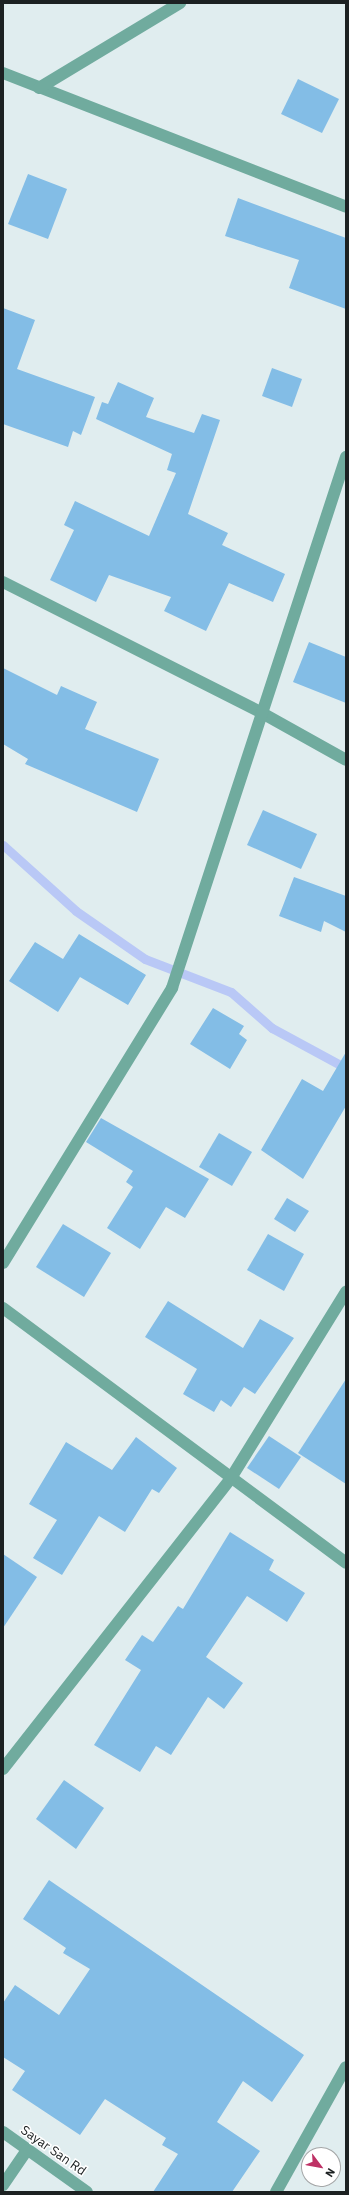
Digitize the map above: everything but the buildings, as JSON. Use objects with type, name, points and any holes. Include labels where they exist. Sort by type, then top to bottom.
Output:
[{"type":"street","points":[[39,88],[180,3]]},
{"type":"street","points":[[3,73],[346,207]]},
{"type":"street","points":[[3,1263],[172,988],[346,457]]},
{"type":"street","points":[[3,582],[262,713],[346,760]]},
{"type":"street","points":[[3,1769],[231,1478],[346,1292]]},
{"type":"street","points":[[3,1308],[346,1563]]},
{"type":"street","points":[[276,2192],[346,2067]]},
{"type":"street","name":"Sayar San Rd","points":[[3,2132],[87,2192]]},
{"type":"street","points":[[3,2185],[27,2150]]},
{"type":"waterway","points":[[3,845],[76,911],[145,959],[231,992],[272,1028],[346,1068]]}]
